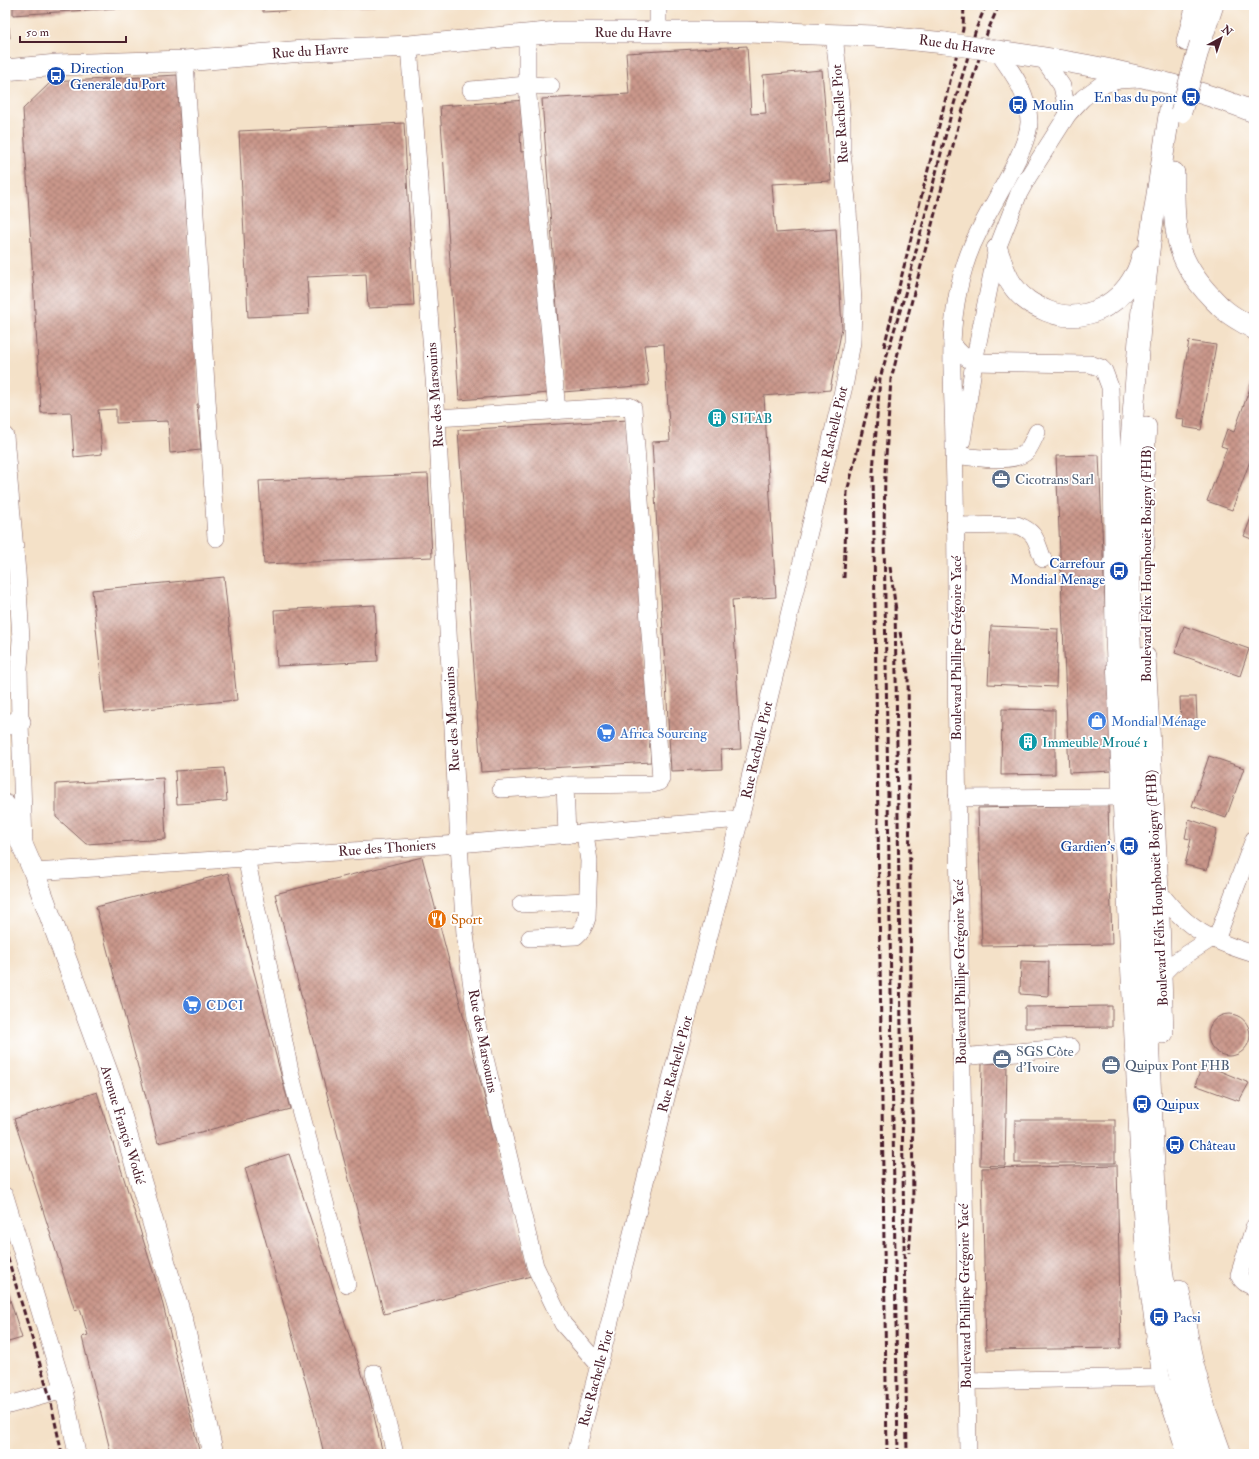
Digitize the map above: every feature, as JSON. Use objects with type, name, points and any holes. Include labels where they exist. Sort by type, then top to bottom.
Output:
[{"type":"main road","points":[[1194,43],[1197,5]]},
{"type":"main road","points":[[997,250],[1003,269],[1012,285],[1024,299],[1035,306],[1051,312],[1070,317],[1091,314],[1106,306],[1124,292],[1135,275],[1151,234],[1175,110],[1194,43],[1213,5]]},
{"type":"main road","name":"Rue du Havre","points":[[5,70],[57,65],[185,61],[302,51],[410,46],[558,32],[747,32],[897,38],[945,43],[1069,61],[1151,78],[1254,112]]},
{"type":"main road","points":[[1233,104],[1254,105]]},
{"type":"main road","points":[[1233,104],[1254,115]]},
{"type":"main road","points":[[1175,110],[1175,219],[1178,241],[1184,257],[1198,281],[1221,307],[1254,329]]},
{"type":"main road","name":"Boulevard Félix Houphouët Boigny (FHB)","points":[[1174,173],[1154,326],[1144,453],[1144,635],[1158,890],[1169,1213],[1174,1265],[1192,1360],[1206,1412],[1220,1454]]},
{"type":"main road","name":"Boulevard Félix Houphouët Boigny (FHB)","points":[[1151,234],[1140,327],[1130,453],[1130,638],[1160,1265],[1169,1311],[1172,1336],[1183,1385],[1204,1454]]},
{"type":"main road","points":[[1221,307],[1254,317]]},
{"type":"main road","points":[[1114,565],[1130,528]]},
{"type":"main road","name":"Avenue Françis Wodié","points":[[5,805],[34,872],[112,1086],[184,1327],[213,1454]]},
{"type":"main road","points":[[1156,1341],[1169,1311]]},
{"type":"street","points":[[658,5],[658,32]]},
{"type":"street","points":[[527,35],[527,85],[557,411]]},
{"type":"street","name":"Rue Rachelle Piot","points":[[576,1454],[600,1365],[668,1090],[740,819],[845,382],[852,342],[853,302],[848,210],[842,153],[842,122],[834,35]]},
{"type":"street","name":"Rue des Marsouins","points":[[410,46],[437,418],[458,844],[465,934],[477,1025],[535,1266],[564,1324],[600,1365]]},
{"type":"street","name":"Boulevard Phillipe Grégoire Yacé","points":[[968,1454],[957,798],[955,490],[952,343],[956,302],[965,265],[977,234],[1029,133],[1026,96],[1011,69],[997,51]]},
{"type":"street","points":[[1042,57],[1062,86],[1068,114]]},
{"type":"street","points":[[185,61],[216,538]]},
{"type":"street","name":"Boulevard Phillipe Grégoire Yacé","points":[[955,490],[974,362],[997,250],[1022,188],[1068,114],[1083,98],[1101,85],[1119,80],[1151,78]]},
{"type":"street","points":[[471,90],[527,85],[551,86]]},
{"type":"street","points":[[952,343],[962,355],[974,362],[1090,364],[1097,366],[1104,371],[1110,387],[1114,638],[1142,1220],[1146,1272],[1161,1377],[1186,1454]]},
{"type":"street","points":[[437,418],[629,406],[633,408],[661,779],[659,782],[653,784],[565,785],[501,789]]},
{"type":"street","points":[[960,456],[1006,459],[1021,455],[1026,452],[1037,432]]},
{"type":"street","points":[[5,436],[21,639],[19,669],[12,723],[24,848]]},
{"type":"street","points":[[955,526],[1017,525],[1025,528],[1034,535],[1043,559]]},
{"type":"street","points":[[565,785],[567,835]]},
{"type":"street","points":[[957,798],[1121,797]]},
{"type":"street","name":"Rue des Thoniers","points":[[34,872],[458,844],[585,834],[740,819]]},
{"type":"street","points":[[530,938],[576,936],[585,926],[587,918],[589,861],[585,834]]},
{"type":"street","points":[[1161,975],[1172,964],[1214,939],[1254,839]]},
{"type":"street","points":[[246,857],[291,1076],[347,1284]]},
{"type":"street","points":[[1158,890],[1170,907],[1184,920],[1214,939],[1254,954]]},
{"type":"street","points":[[521,904],[587,901]]},
{"type":"street","points":[[961,1057],[1071,1047]]},
{"type":"street","points":[[5,1196],[64,1390],[77,1454]]},
{"type":"street","points":[[1254,1227],[1239,1275],[1241,1280],[1247,1285],[1254,1287]]},
{"type":"street","points":[[374,1373],[395,1454]]},
{"type":"street","points":[[967,1381],[1161,1377]]},
{"type":"street","points":[[5,1406],[64,1390]]},
{"type":"building","points":[[13,5],[146,5],[146,6],[13,15]]},
{"type":"building","points":[[263,5],[374,5],[374,6],[263,12]]},
{"type":"building","points":[[5,27],[9,27],[10,38],[5,38]]},
{"type":"building","name":"SITAB","points":[[747,46],[751,114],[766,113],[763,75],[822,70],[831,181],[772,184],[776,233],[836,229],[842,328],[830,390],[764,396],[776,597],[732,600],[741,749],[721,750],[722,769],[671,771],[652,442],[670,441],[664,344],[644,345],[649,385],[563,392],[542,99],[629,94],[626,53]]},
{"type":"building","points":[[177,75],[200,404],[197,404],[201,450],[170,453],[168,421],[116,423],[116,409],[98,410],[102,454],[74,457],[71,412],[41,413],[23,109],[51,82]]},
{"type":"building","points":[[527,100],[529,132],[520,132],[521,152],[531,151],[549,393],[459,400],[440,106]]},
{"type":"building","points":[[404,123],[414,306],[368,308],[366,274],[307,277],[309,314],[248,317],[239,131]]},
{"type":"building","points":[[1189,341],[1216,345],[1201,430],[1183,427],[1184,419],[1176,418]]},
{"type":"building","points":[[1254,377],[1254,450],[1232,510],[1207,501],[1227,448],[1221,446],[1227,429],[1234,432]]},
{"type":"building","points":[[628,420],[651,762],[481,772],[458,430]]},
{"type":"building","points":[[1099,455],[1112,771],[1069,773],[1056,456]]},
{"type":"building","points":[[428,474],[432,557],[264,564],[259,481]]},
{"type":"building","points":[[1252,515],[1254,516],[1254,540],[1244,536]]},
{"type":"building","points":[[224,577],[237,700],[105,713],[92,590]]},
{"type":"building","points":[[375,605],[378,661],[277,666],[274,610]]},
{"type":"building","points":[[991,626],[1058,629],[1056,687],[988,684]]},
{"type":"building","points":[[1184,626],[1249,649],[1240,676],[1175,653]]},
{"type":"building","points":[[1180,697],[1196,697],[1197,720],[1181,721]]},
{"type":"building","name":"Immeuble Mroué 1","points":[[1002,709],[1055,710],[1055,774],[1001,775]]},
{"type":"building","points":[[1209,756],[1244,768],[1226,818],[1192,806]]},
{"type":"building","points":[[224,768],[227,801],[177,804],[175,771]]},
{"type":"building","points":[[163,778],[166,839],[86,844],[56,817],[56,784]]},
{"type":"building","points":[[1108,805],[1112,944],[982,946],[978,808]]},
{"type":"building","points":[[1189,819],[1217,829],[1207,870],[1185,865],[1191,839],[1185,838]]},
{"type":"building","points":[[422,857],[531,1276],[384,1314],[275,894]]},
{"type":"building","points":[[228,873],[290,1109],[158,1143],[96,907]]},
{"type":"building","points":[[1021,961],[1049,962],[1048,996],[1020,994]]},
{"type":"building","points":[[1112,1006],[1112,1027],[1025,1028],[1025,1007]]},
{"type":"building","points":[[1225,1014],[1233,1014],[1241,1017],[1247,1023],[1250,1035],[1247,1047],[1241,1053],[1233,1056],[1225,1056],[1217,1053],[1211,1047],[1208,1039],[1208,1031],[1211,1023],[1217,1017]]},
{"type":"building","points":[[982,1063],[1007,1064],[1005,1166],[980,1165]]},
{"type":"building","points":[[1203,1064],[1249,1083],[1239,1101],[1195,1085]]},
{"type":"building","points":[[97,1092],[161,1297],[200,1454],[111,1454],[82,1337],[88,1335],[80,1309],[75,1311],[14,1119]]},
{"type":"building","points":[[1015,1120],[1115,1120],[1115,1163],[1015,1163]]},
{"type":"building","points":[[289,1154],[369,1395],[383,1454],[324,1454],[313,1408],[245,1168]]},
{"type":"building","points":[[1117,1165],[1121,1348],[986,1350],[982,1168]]},
{"type":"building","points":[[1254,1255],[1254,1279],[1246,1276]]},
{"type":"building","points":[[5,1284],[22,1338],[5,1343]]},
{"type":"railway","points":[[884,347],[963,29],[964,5]]},
{"type":"railway","points":[[887,1454],[873,472],[880,378],[905,294],[950,118],[976,29],[986,5]]},
{"type":"railway","points":[[898,1454],[884,533],[885,471],[891,379],[960,119],[988,30],[999,5]]},
{"type":"railway","points":[[844,578],[847,492],[876,376]]},
{"type":"railway","points":[[890,567],[896,610]]},
{"type":"railway","points":[[895,605],[907,1454]]},
{"type":"railway","points":[[900,632],[908,674],[913,1203],[909,1253]]},
{"type":"railway","points":[[5,1249],[49,1394],[62,1454]]},
{"type":"place","name":"Direction Generale du Port","points":[[56,76]]},
{"type":"place","name":"En bas du pont","points":[[1191,97]]},
{"type":"place","name":"Moulin","points":[[1018,105]]},
{"type":"place","name":"SITAB","points":[[717,418]]},
{"type":"place","name":"Cicotrans Sarl","points":[[1001,479]]},
{"type":"place","name":"Carrefour Mondial Menage","points":[[1119,571]]},
{"type":"place","name":"Mondial Ménage","points":[[1097,721]]},
{"type":"place","name":"Africa Sourcing","points":[[606,733]]},
{"type":"place","name":"Immeuble Mroué 1","points":[[1028,742]]},
{"type":"place","name":"Gardien's","points":[[1129,846]]},
{"type":"place","name":"Sport","points":[[437,919]]},
{"type":"place","name":"CDCI","points":[[192,1005]]},
{"type":"place","name":"SGS Côte d'Ivoire","points":[[1002,1059]]},
{"type":"place","name":"Quipux Pont FHB","points":[[1111,1065]]},
{"type":"place","name":"Quipux","points":[[1142,1104]]},
{"type":"place","name":"Château","points":[[1175,1145]]},
{"type":"place","name":"Pacsi","points":[[1159,1317]]}]
